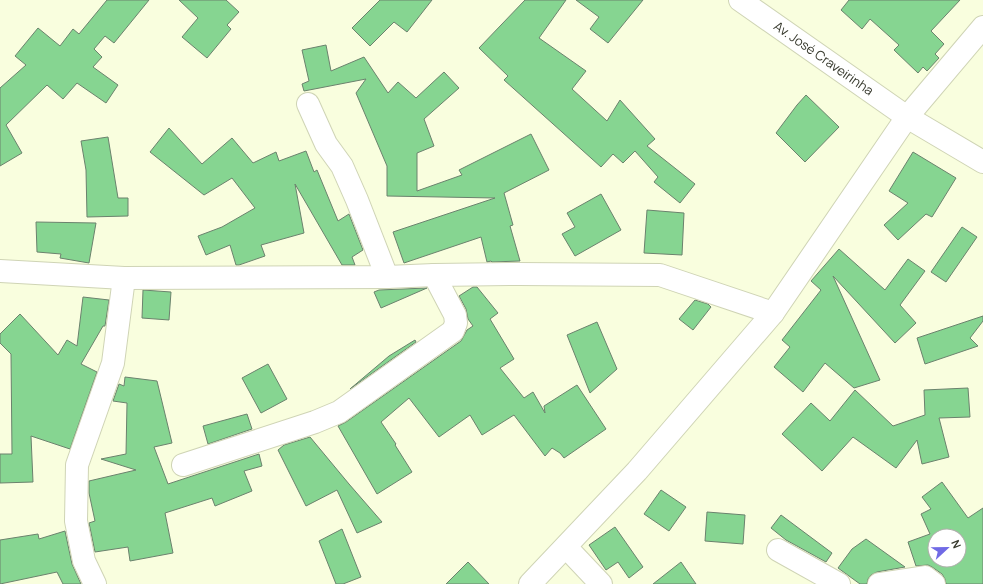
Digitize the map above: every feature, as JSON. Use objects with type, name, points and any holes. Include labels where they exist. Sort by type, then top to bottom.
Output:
[{"type":"street","name":"Av. José Craveirinha","points":[[740,0],[907,117],[983,162]]},
{"type":"street","points":[[530,584],[637,471],[773,313],[907,117],[983,27]]},
{"type":"street","points":[[308,104],[326,144],[342,166],[387,277]]},
{"type":"street","points":[[0,271],[124,278],[387,277],[434,275],[660,275],[773,313]]},
{"type":"street","points":[[183,465],[315,422],[339,412],[453,331],[456,323],[456,315],[434,275]]},
{"type":"street","points":[[95,584],[84,561],[76,521],[78,465],[113,363],[124,278]]},
{"type":"street","points":[[566,547],[600,584]]},
{"type":"street","points":[[778,550],[839,584]]},
{"type":"street","points":[[879,584],[925,577],[934,584]]},
{"type":"building","points":[[107,0],[149,0],[114,43],[105,36],[94,49],[102,57],[93,67],[118,85],[106,103],[77,83],[63,99],[47,85],[6,125],[22,153],[0,166],[0,88],[26,65],[15,56],[38,28],[60,46],[73,29],[79,34]]},
{"type":"building","points":[[179,0],[226,0],[239,12],[227,25],[231,29],[207,58],[182,37],[198,18]]},
{"type":"building","points":[[380,0],[432,0],[407,32],[394,22],[370,46],[352,28]]},
{"type":"building","points":[[525,0],[566,0],[539,38],[586,71],[572,89],[607,121],[620,100],[655,139],[647,146],[695,184],[680,203],[654,182],[658,177],[635,151],[623,163],[613,154],[601,167],[504,80],[508,76],[479,48]]},
{"type":"building","points":[[576,0],[643,0],[608,43],[590,29],[599,17]]},
{"type":"building","points":[[849,0],[960,0],[931,31],[944,44],[935,54],[939,58],[927,71],[923,67],[918,73],[894,50],[899,45],[870,19],[862,29],[841,10]]},
{"type":"building","points":[[326,45],[331,71],[364,57],[388,93],[398,82],[416,98],[444,72],[459,88],[424,119],[434,146],[417,153],[417,191],[462,175],[459,170],[531,134],[549,170],[504,193],[513,225],[510,226],[520,261],[487,262],[481,237],[404,263],[393,232],[495,198],[387,196],[387,166],[356,93],[366,79],[304,91],[302,84],[309,81],[302,50]]},
{"type":"building","points":[[806,95],[839,127],[805,162],[776,133]]},
{"type":"building","points":[[169,128],[202,164],[232,138],[253,163],[276,152],[279,161],[306,151],[314,172],[317,170],[338,221],[349,214],[363,250],[352,257],[355,265],[342,265],[295,184],[304,233],[261,245],[265,256],[239,265],[236,265],[230,245],[206,255],[198,236],[222,227],[255,208],[232,178],[204,195],[150,152]]},
{"type":"building","points":[[108,137],[118,198],[128,198],[128,216],[87,217],[86,170],[81,141]]},
{"type":"building","points":[[913,152],[956,178],[932,217],[926,214],[898,240],[884,225],[908,203],[889,191]]},
{"type":"building","points":[[601,194],[621,230],[575,256],[562,234],[575,227],[567,213]]},
{"type":"building","points":[[647,210],[684,213],[682,255],[644,253]]},
{"type":"building","points":[[36,222],[96,223],[89,263],[60,258],[61,254],[37,252]]},
{"type":"building","points":[[962,227],[977,237],[946,282],[931,272]]},
{"type":"building","points":[[839,249],[885,290],[908,259],[925,271],[900,305],[916,323],[895,343],[833,276],[880,380],[854,388],[825,363],[803,392],[774,367],[790,347],[782,340],[821,290],[811,281]]},
{"type":"building","points":[[473,287],[477,287],[498,313],[490,319],[514,359],[500,368],[524,398],[533,392],[545,413],[544,406],[577,385],[606,429],[564,458],[560,453],[552,448],[545,456],[514,415],[482,435],[470,415],[439,437],[409,398],[381,422],[412,472],[377,494],[338,426],[346,422],[461,341],[467,330],[473,326],[468,319],[466,309],[459,296]]},
{"type":"building","points":[[427,288],[381,308],[374,292],[379,290]]},
{"type":"building","points":[[143,290],[171,292],[169,320],[142,318]]},
{"type":"building","points":[[83,297],[109,300],[105,326],[103,326],[81,364],[97,372],[70,449],[31,436],[33,482],[0,483],[0,454],[12,454],[11,354],[0,343],[0,334],[20,314],[58,355],[67,340],[77,346]]},
{"type":"building","points":[[695,300],[708,304],[711,307],[693,330],[679,319]]},
{"type":"building","points":[[983,316],[983,321],[970,338],[978,346],[925,364],[917,338]]},
{"type":"building","points":[[597,322],[617,369],[590,393],[567,335]]},
{"type":"building","points":[[415,340],[416,342],[350,389],[389,356]]},
{"type":"building","points":[[268,364],[287,399],[261,413],[242,378]]},
{"type":"building","points":[[125,377],[157,381],[172,443],[154,447],[168,484],[259,454],[262,466],[244,471],[252,491],[215,506],[212,498],[165,513],[173,553],[130,561],[128,547],[95,552],[89,523],[95,521],[89,493],[89,481],[136,470],[101,459],[126,454],[127,403],[113,401],[119,384],[124,386]]},
{"type":"building","points":[[968,388],[970,417],[939,418],[949,457],[922,464],[917,440],[896,468],[853,437],[822,471],[782,434],[811,403],[830,421],[855,390],[893,426],[925,415],[924,390]]},
{"type":"building","points":[[247,414],[252,429],[208,444],[203,426]]},
{"type":"building","points":[[310,437],[382,522],[357,533],[337,490],[306,506],[278,450],[284,445]]},
{"type":"building","points":[[942,482],[968,518],[983,508],[983,584],[946,584],[942,574],[933,568],[967,568],[967,528],[927,528],[921,514],[931,509],[922,497]]},
{"type":"building","points":[[661,490],[686,507],[669,531],[644,514]]},
{"type":"building","points":[[707,512],[745,515],[743,544],[705,541]]},
{"type":"building","points":[[781,515],[832,553],[826,562],[786,540],[771,528]]},
{"type":"building","points":[[615,527],[643,567],[629,578],[618,562],[606,570],[589,545]]},
{"type":"building","points":[[342,529],[361,577],[343,584],[336,584],[319,541]]},
{"type":"building","points":[[65,531],[72,564],[81,584],[63,584],[57,572],[0,584],[0,540],[38,534],[39,539]]},
{"type":"building","points":[[927,535],[927,565],[916,566],[908,542]]},
{"type":"building","points":[[866,539],[905,567],[877,572],[871,575],[867,584],[860,584],[838,568],[852,549]]},
{"type":"building","points":[[468,562],[489,584],[446,584]]},
{"type":"building","points":[[681,562],[696,584],[653,584]]}]
